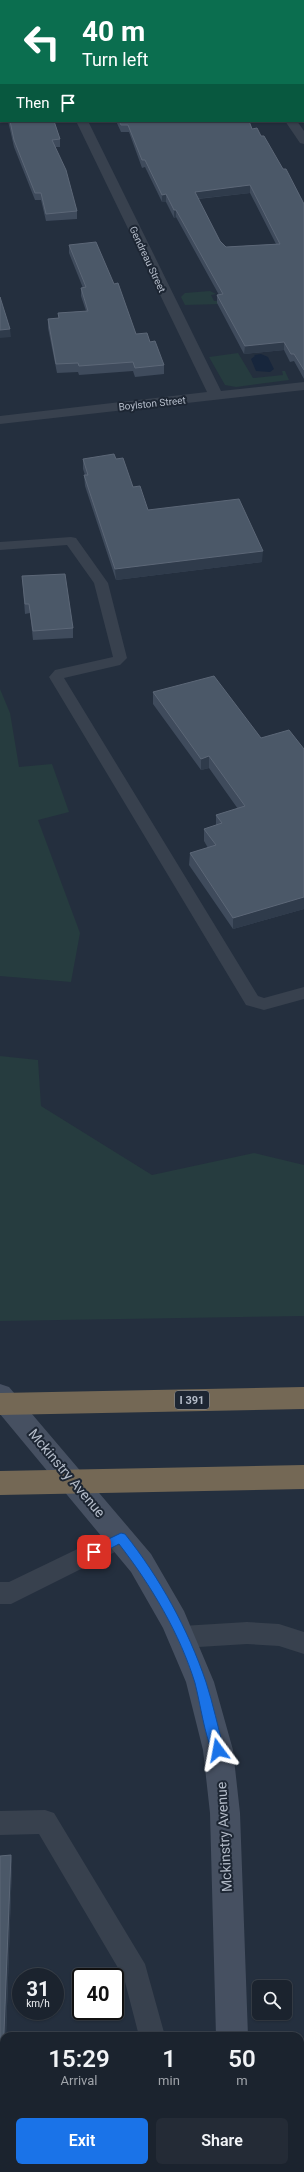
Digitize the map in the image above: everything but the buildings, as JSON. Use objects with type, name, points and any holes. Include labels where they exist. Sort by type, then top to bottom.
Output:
[{"type":"highway","name":"I 391","points":[[0,1404],[304,1398]]},
{"type":"highway","points":[[0,1483],[304,1477]]},
{"type":"street","name":"Gendreau Street","points":[[82,122],[216,396]]},
{"type":"street","points":[[293,122],[304,140]]},
{"type":"street","name":"Boylston Street","points":[[0,420],[304,386]]},
{"type":"street","name":"Mckinstry Avenue","points":[[0,1395],[141,1563],[182,1637],[200,1682],[218,1750],[225,1813],[232,2032]]},
{"type":"lane","points":[[0,546],[71,541],[99,580],[120,658],[114,662],[60,673],[56,677],[252,1001],[264,1004],[304,993]]},
{"type":"lane","points":[[0,1594],[11,1593],[121,1538]]},
{"type":"lane","points":[[182,1637],[247,1633],[279,1635],[304,1643]]},
{"type":"lane","points":[[0,1823],[45,1822],[136,1973],[151,2032]]},
{"type":"green space","points":[[210,291],[216,294],[211,295],[214,301],[219,301],[220,304],[185,305],[181,297],[185,293]]},
{"type":"green space","points":[[238,353],[253,378],[283,375],[282,371],[285,371],[289,380],[236,387],[225,385],[209,357]]},
{"type":"green space","points":[[0,689],[10,713],[19,767],[52,764],[69,812],[38,820],[80,933],[71,982],[0,976]]},
{"type":"green space","points":[[0,1056],[38,1060],[41,1106],[152,1175],[254,1153],[304,1165],[304,1316],[0,1321]]},
{"type":"water","points":[[261,354],[268,357],[274,369],[270,372],[256,371],[251,359],[255,356],[254,355]]},
{"type":"route","points":[[94,1552],[121,1538],[141,1563],[174,1620],[188,1651],[200,1682],[218,1750]]}]
